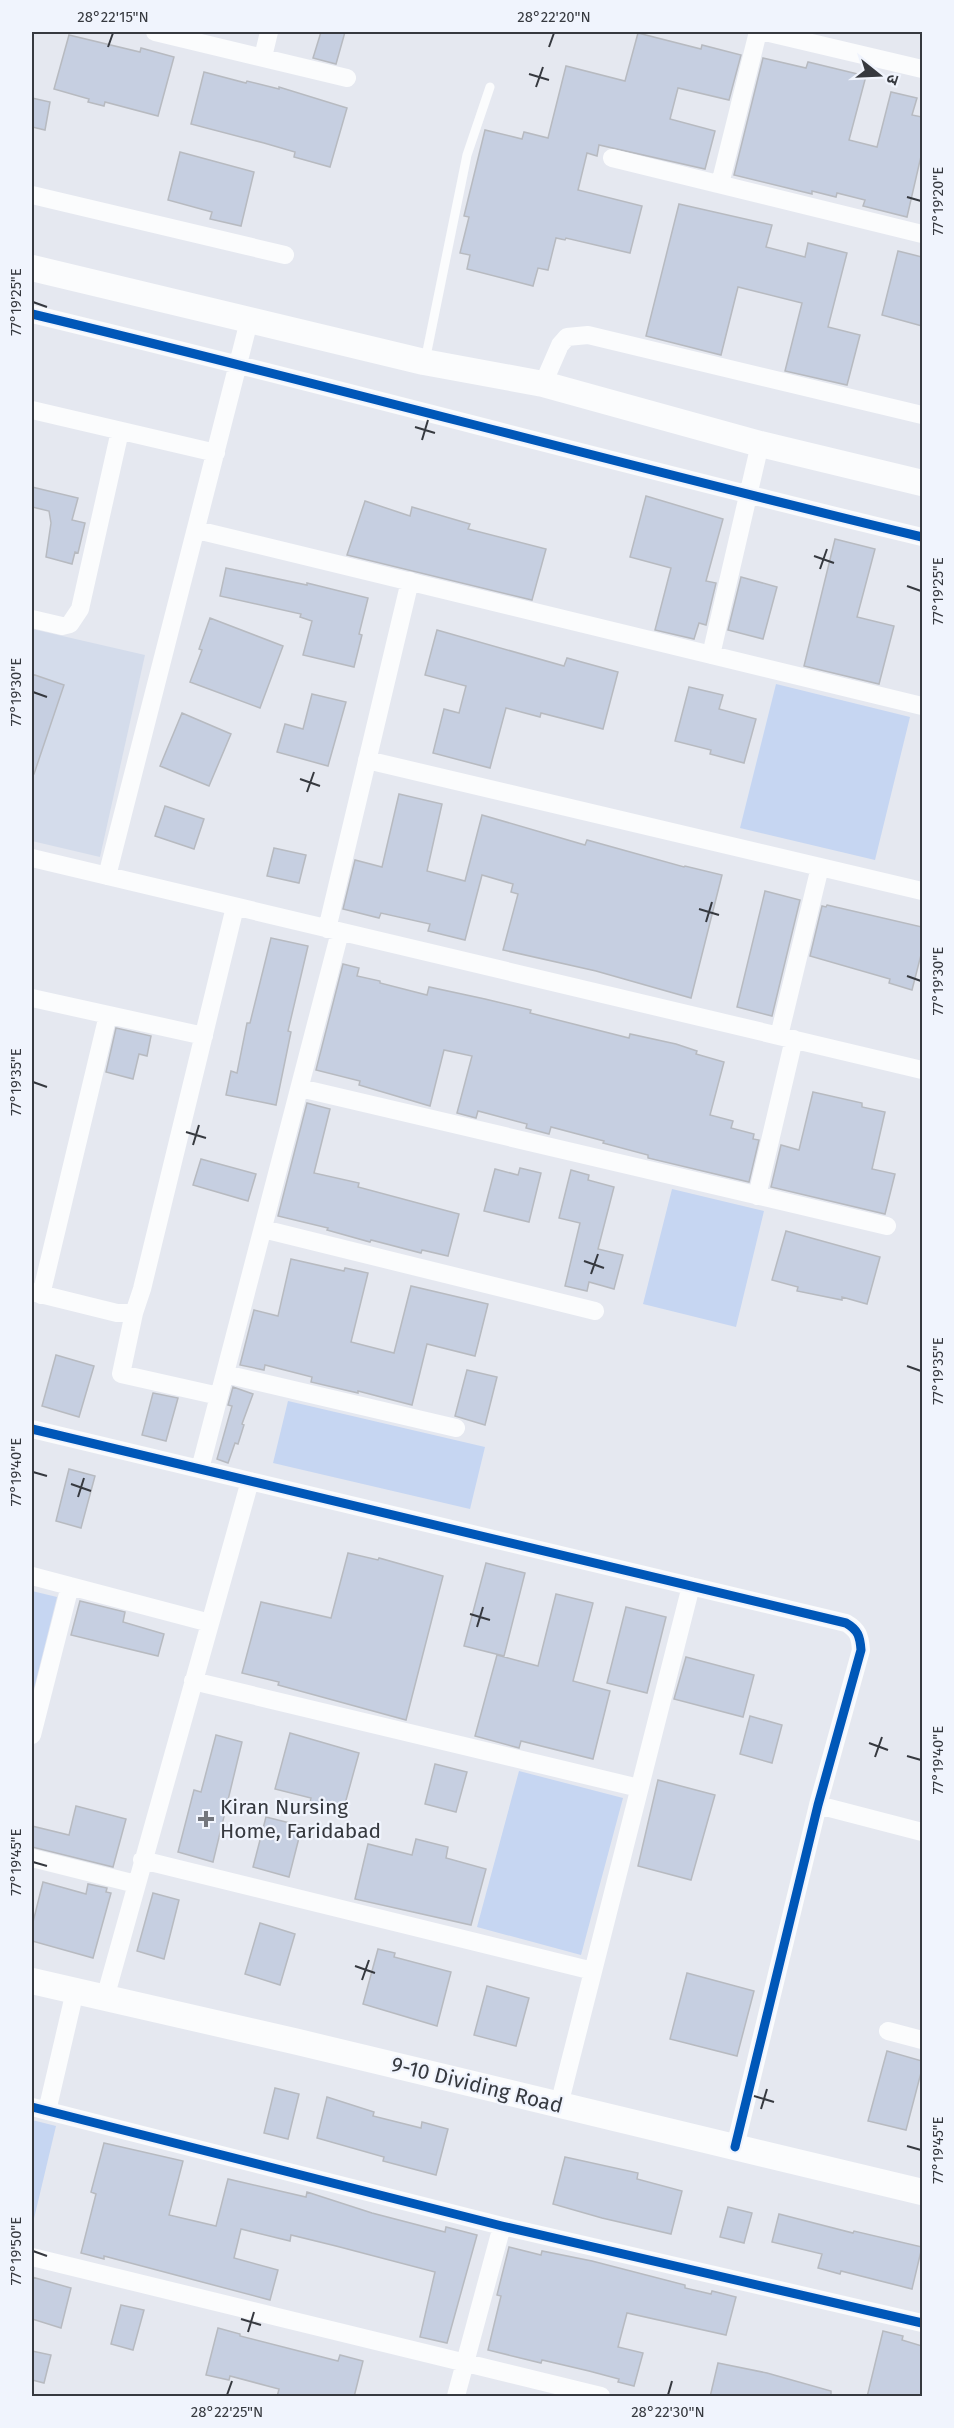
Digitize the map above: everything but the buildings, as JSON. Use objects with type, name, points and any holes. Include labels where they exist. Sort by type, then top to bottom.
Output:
[{"type":"street","points":[[155,32],[347,78]]},
{"type":"street","points":[[263,57],[270,32]]},
{"type":"street","points":[[720,184],[758,32]]},
{"type":"street","points":[[765,32],[922,69]]},
{"type":"street","points":[[612,158],[922,232]]},
{"type":"street","points":[[32,195],[285,255]]},
{"type":"street","points":[[32,268],[424,362],[543,384],[760,444],[922,483]]},
{"type":"street","points":[[32,314],[239,364],[748,495],[922,537]]},
{"type":"street","points":[[106,876],[249,321]]},
{"type":"street","points":[[543,384],[560,345],[567,337],[588,335],[922,415]]},
{"type":"street","points":[[32,410],[216,453]]},
{"type":"street","points":[[32,619],[62,626],[70,624],[80,609],[120,431]]},
{"type":"street","points":[[711,655],[760,444]]},
{"type":"street","points":[[196,530],[922,706]]},
{"type":"street","points":[[200,1469],[300,1088],[367,760],[410,581]]},
{"type":"street","points":[[367,760],[922,891]]},
{"type":"street","points":[[32,858],[922,1070]]},
{"type":"street","points":[[757,1196],[820,867]]},
{"type":"street","points":[[219,1396],[121,1374],[134,1313],[142,1289],[235,907]]},
{"type":"street","points":[[32,998],[204,1036]]},
{"type":"street","points":[[108,1015],[36,1293],[117,1313],[134,1313]]},
{"type":"street","points":[[300,1088],[887,1226]]},
{"type":"street","points":[[263,1229],[595,1311]]},
{"type":"street","points":[[225,1374],[456,1428]]},
{"type":"street","points":[[32,1429],[846,1623],[856,1629],[861,1638],[861,1650],[818,1805],[735,2147]]},
{"type":"street","points":[[105,1998],[250,1481]]},
{"type":"street","points":[[32,1576],[210,1623]]},
{"type":"street","points":[[32,1735],[70,1586]]},
{"type":"street","points":[[559,2105],[691,1586]]},
{"type":"street","points":[[193,1681],[639,1788]]},
{"type":"street","points":[[818,1805],[922,1832]]},
{"type":"street","points":[[32,1858],[136,1884]]},
{"type":"street","points":[[142,1860],[593,1971]]},
{"type":"street","name":"9-10 Dividing Road","points":[[32,1981],[922,2193]]},
{"type":"street","points":[[75,1992],[39,2109],[502,2226],[922,2323]]},
{"type":"street","points":[[888,2031],[922,2040]]},
{"type":"street","points":[[456,2397],[502,2226]]},
{"type":"street","points":[[32,2257],[602,2397]]},
{"type":"lane","points":[[424,362],[467,155],[490,87]]},
{"type":"shaded area","points":[[32,629],[145,655],[100,857],[32,841]]},
{"type":"shaded area","points":[[776,684],[910,717],[875,860],[740,828]]},
{"type":"shaded area","points":[[672,1189],[764,1211],[736,1327],[643,1304]]},
{"type":"shaded area","points":[[288,1401],[485,1447],[470,1509],[273,1463]]},
{"type":"shaded area","points":[[32,1591],[57,1597],[32,1696]]},
{"type":"shaded area","points":[[519,1771],[623,1798],[581,1955],[477,1927]]},
{"type":"shaded area","points":[[32,2120],[56,2126],[32,2227]]},
{"type":"cycle path","points":[[32,314],[922,537]]},
{"type":"cycle path","points":[[32,1429],[846,1623],[856,1631],[861,1650],[818,1805],[735,2147]]},
{"type":"cycle path","points":[[32,2107],[502,2226],[922,2323]]},
{"type":"place","name":"Kiran Nursing Home, Faridabad","points":[[206,1819]]}]
